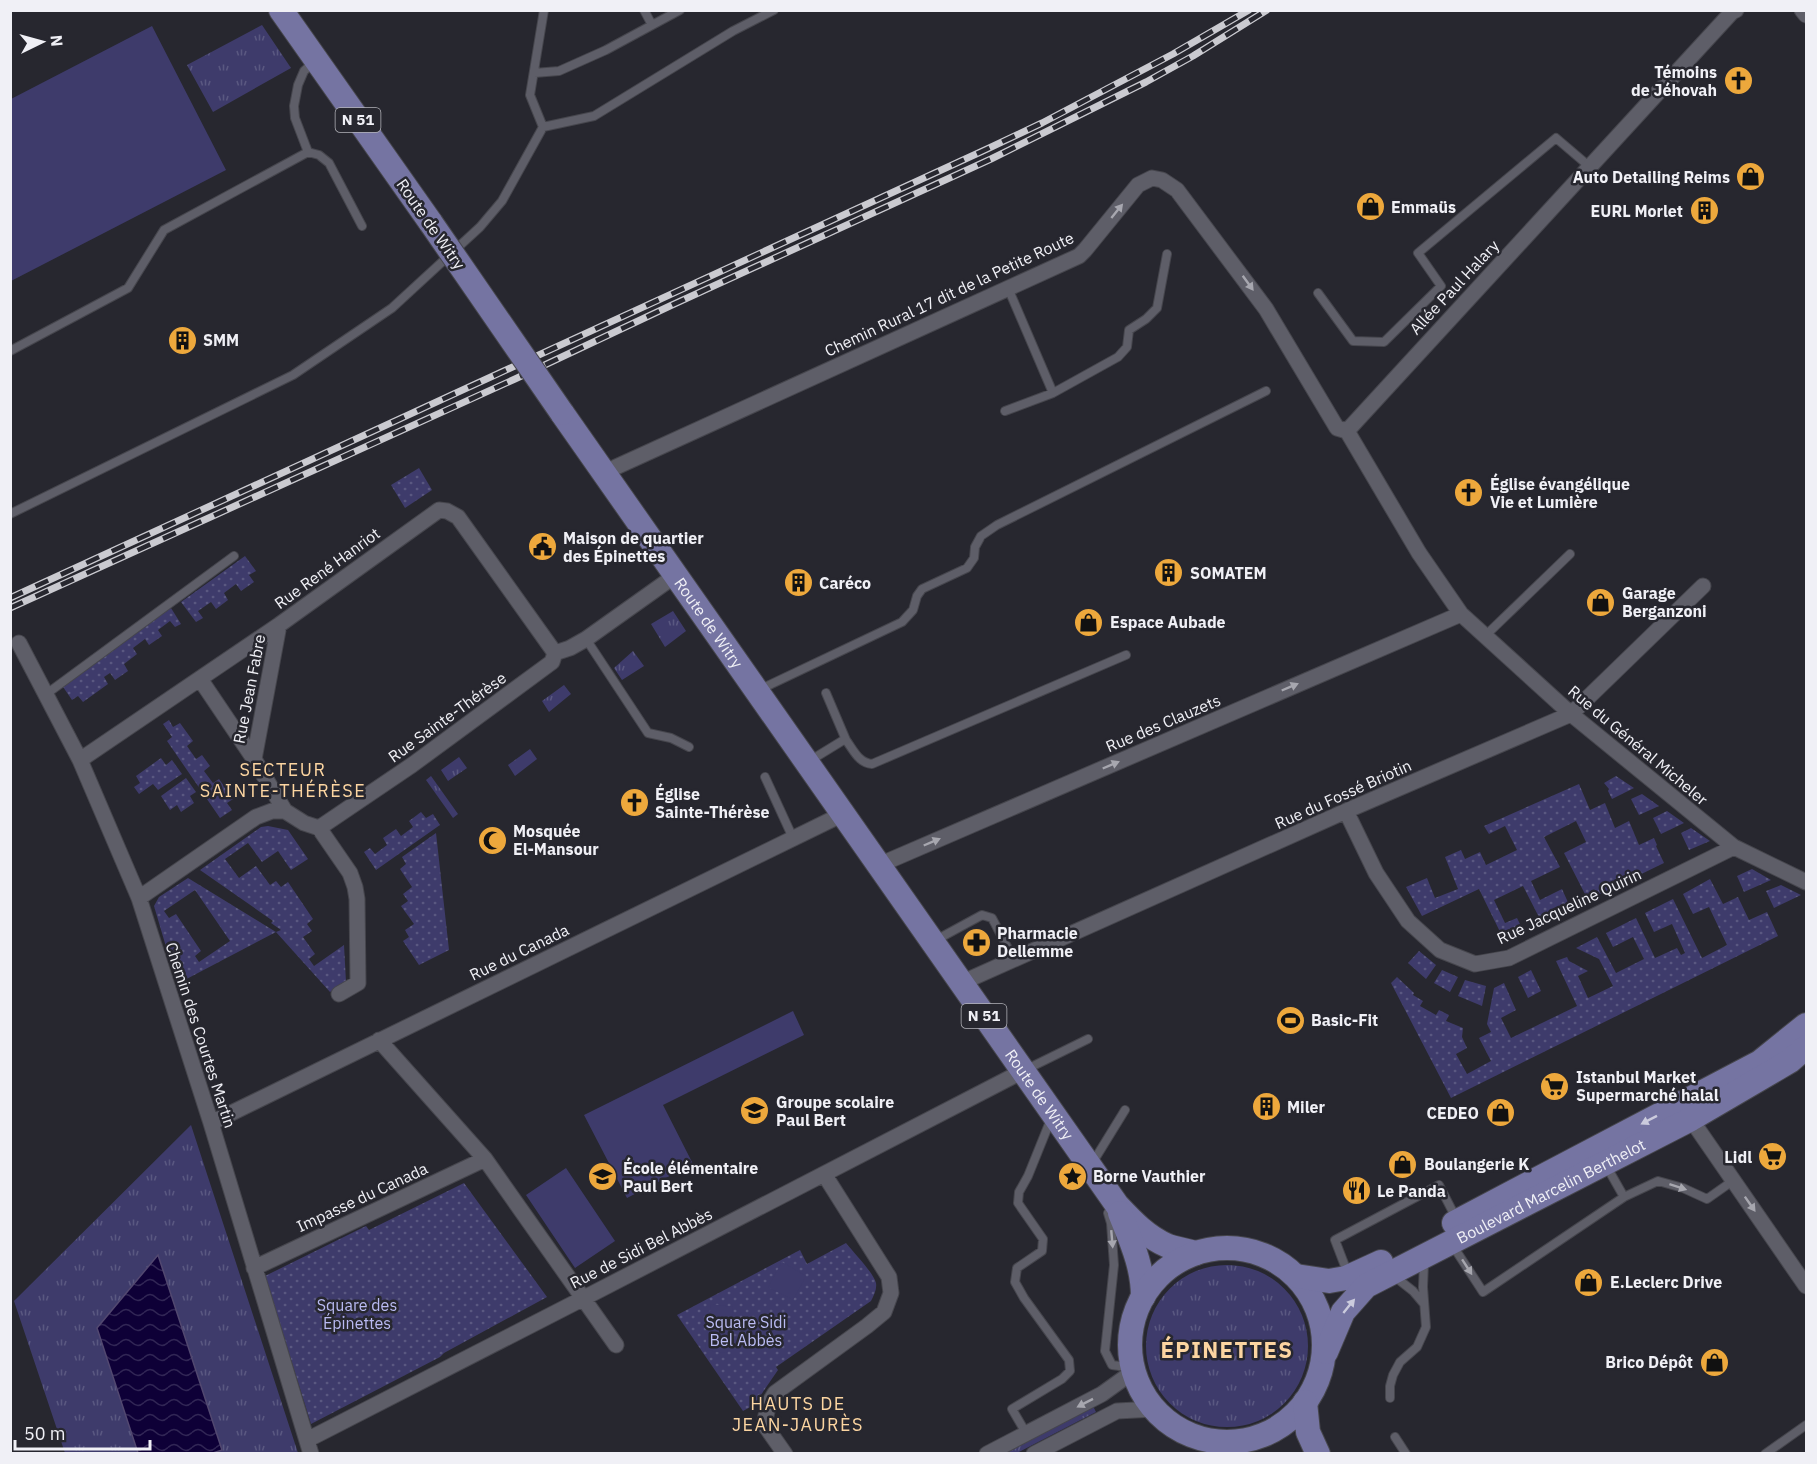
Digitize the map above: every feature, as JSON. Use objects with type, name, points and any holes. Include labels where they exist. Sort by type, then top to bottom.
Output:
[{"type":"main road","name":"Route de Witry","points":[[284,13],[1117,1205],[1154,1239],[1196,1253]]},
{"type":"main road","name":"Boulevard Marcelin Berthelot","points":[[1296,1276],[1329,1281],[1383,1269],[1426,1251],[1454,1232],[1605,1163],[1760,1062],[1806,1025]]},
{"type":"main road","name":"Boulevard Marcelin Berthelot","points":[[1323,1359],[1343,1312],[1383,1269],[1688,1110],[1790,1061],[1806,1047]]},
{"type":"main road","name":"Route de Witry","points":[[1117,1205],[1141,1267],[1143,1297]]},
{"type":"main road","points":[[1218,1249],[1246,1250],[1262,1254],[1296,1276],[1307,1290],[1318,1312],[1324,1341],[1323,1359],[1317,1381],[1305,1402],[1290,1419],[1255,1438],[1235,1442],[1209,1440],[1191,1435],[1173,1425],[1155,1409],[1142,1391],[1134,1369],[1131,1334],[1143,1297],[1164,1272],[1196,1253],[1218,1249]]},
{"type":"main road","points":[[1305,1402],[1308,1432],[1318,1454]]},
{"type":"main road","points":[[1235,1442],[1261,1454]]},
{"type":"street","name":"Allée Paul Halary","points":[[1347,431],[1736,10]]},
{"type":"street","points":[[1802,10],[1806,15]]},
{"type":"street","name":"Chemin Rural 17 dit de la Petite Route","points":[[605,474],[1079,256],[1138,185],[1152,178],[1162,180],[1177,189],[1266,309],[1336,428],[1347,431]]},
{"type":"street","points":[[1347,431],[1419,553],[1461,614]]},
{"type":"street","name":"Rue René Hanriot","points":[[80,760],[279,625],[439,510],[447,511],[458,517],[555,653]]},
{"type":"street","name":"Rue Sainte-Thérèse","points":[[319,828],[412,765],[552,662],[555,653],[586,639],[676,575]]},
{"type":"street","name":"Rue du Fossé Briotin","points":[[961,983],[1346,811],[1571,714],[1703,586]]},
{"type":"street","name":"Rue du Général Micheler","points":[[1461,614],[1571,714],[1734,847],[1806,882]]},
{"type":"street","name":"Rue des Clauzets","points":[[879,865],[1461,614]]},
{"type":"street","name":"Rue Jean Fabre","points":[[254,759],[279,625]]},
{"type":"street","name":"Chemin des Courtes Martin","points":[[19,643],[80,760],[139,898],[211,1124],[309,1447]]},
{"type":"street","name":"Rue Jean Fabre","points":[[200,679],[254,759],[285,811]]},
{"type":"street","points":[[139,898],[256,817],[272,811],[285,811],[304,823],[319,828],[350,873],[357,899],[358,983],[339,994]]},
{"type":"street","name":"Rue Jacqueline Quirin","points":[[1346,811],[1376,873],[1408,921],[1440,950],[1475,964],[1509,957],[1734,847]]},
{"type":"street","name":"Rue du Canada","points":[[211,1124],[843,814]]},
{"type":"street","points":[[379,1040],[485,1159],[616,1345]]},
{"type":"street","name":"Rue de Sidi Bel Abbès","points":[[309,1447],[584,1298],[1023,1071]]},
{"type":"street","points":[[1688,1110],[1806,1286]]},
{"type":"street","name":"Impasse du Canada","points":[[254,1268],[485,1159]]},
{"type":"street","points":[[785,1454],[764,1424],[769,1403],[775,1393],[884,1312],[891,1293],[889,1277],[824,1174]]},
{"type":"street","points":[[987,1454],[1102,1394],[1134,1369]]},
{"type":"street","points":[[1034,1454],[1118,1411],[1155,1409]]},
{"type":"lane","points":[[543,127],[531,95],[544,10]]},
{"type":"lane","points":[[645,10],[652,26]]},
{"type":"lane","points":[[534,73],[559,71],[606,50],[680,10]]},
{"type":"lane","points":[[10,514],[293,375],[393,308],[480,227],[502,201],[543,127],[594,116],[733,31],[774,10]]},
{"type":"lane","points":[[308,152],[295,118],[294,106],[304,70],[316,60]]},
{"type":"lane","points":[[1318,293],[1353,340],[1384,342],[1441,286],[1418,253],[1556,138],[1590,167]]},
{"type":"lane","points":[[10,351],[128,288],[164,230],[308,152],[320,155],[329,163],[362,226]]},
{"type":"lane","points":[[1005,411],[1053,393],[1118,357],[1127,347],[1128,330],[1146,319],[1157,308],[1167,254]]},
{"type":"lane","points":[[1008,288],[1053,393]]},
{"type":"lane","points":[[757,691],[902,622],[913,610],[916,596],[922,588],[967,568],[974,558],[975,547],[981,536],[997,525],[1266,391]]},
{"type":"lane","points":[[1485,636],[1570,554]]},
{"type":"lane","points":[[45,694],[234,556]]},
{"type":"lane","points":[[586,639],[648,733],[671,738],[690,747]]},
{"type":"lane","points":[[826,693],[846,740],[860,760],[873,764],[1126,655]]},
{"type":"lane","points":[[807,762],[846,740]]},
{"type":"lane","points":[[765,777],[794,838]]},
{"type":"lane","points":[[932,942],[982,915],[992,918],[1014,960]]},
{"type":"lane","points":[[1023,1071],[1088,1039]]},
{"type":"lane","points":[[1125,1110],[1095,1175],[1111,1223],[1114,1265],[1105,1351],[1112,1365],[1134,1369]]},
{"type":"lane","points":[[1026,1433],[1012,1409],[1062,1379],[1070,1371],[1069,1360],[1015,1282],[1017,1268],[1042,1251],[1043,1239],[1018,1203],[1019,1192],[1028,1176],[1053,1114]]},
{"type":"lane","points":[[1605,1163],[1624,1197]]},
{"type":"lane","points":[[1349,1277],[1335,1240],[1438,1185],[1454,1232],[1483,1292],[1624,1197],[1658,1181],[1683,1188],[1707,1199],[1734,1180]]},
{"type":"lane","points":[[1390,1398],[1393,1375],[1400,1362],[1417,1347],[1426,1327],[1423,1287],[1426,1251]]},
{"type":"lane","points":[[1383,1269],[1413,1291],[1425,1306]]},
{"type":"lane","points":[[1765,1454],[1806,1425]]},
{"type":"lane","points":[[1395,1437],[1406,1454]]},
{"type":"green space","points":[[262,25],[291,68],[213,112],[187,65]]},
{"type":"green space","points":[[152,26],[226,170],[11,281],[11,99]]},
{"type":"green space","points":[[419,468],[432,490],[405,508],[391,485]]},
{"type":"green space","points":[[245,556],[256,571],[249,575],[254,582],[241,591],[236,584],[224,593],[228,600],[216,609],[211,602],[198,611],[203,618],[196,622],[181,602]]},
{"type":"green space","points":[[171,608],[181,624],[175,627],[170,621],[158,630],[162,636],[149,645],[145,639],[133,648],[137,654],[124,664],[128,671],[115,680],[110,673],[104,677],[108,684],[83,702],[78,696],[72,700],[61,684]]},
{"type":"green space","points":[[673,611],[686,631],[665,647],[651,624]]},
{"type":"green space","points":[[633,651],[644,666],[622,680],[614,668]]},
{"type":"green space","points":[[564,685],[571,694],[549,712],[542,701]]},
{"type":"green space","points":[[169,720],[173,727],[180,723],[193,741],[187,746],[196,759],[202,755],[210,766],[204,771],[213,783],[219,779],[233,799],[227,803],[232,810],[220,818],[167,741],[172,737],[163,724]]},
{"type":"green space","points":[[530,749],[537,759],[515,776],[508,765]]},
{"type":"green space","points":[[459,757],[467,768],[448,781],[441,770]]},
{"type":"green space","points":[[161,758],[166,765],[172,760],[182,774],[158,790],[153,784],[139,794],[134,787],[140,783],[136,776]]},
{"type":"green space","points":[[431,776],[458,814],[453,818],[426,780]]},
{"type":"green space","points":[[1616,776],[1634,788],[1612,799],[1604,783]]},
{"type":"green space","points":[[186,778],[196,792],[190,796],[194,803],[181,812],[177,805],[170,810],[161,796]]},
{"type":"green space","points":[[1579,784],[1590,810],[1605,803],[1615,828],[1629,821],[1639,845],[1654,838],[1664,863],[1588,900],[1564,853],[1586,842],[1576,821],[1544,837],[1560,867],[1531,881],[1540,900],[1562,889],[1571,909],[1542,923],[1523,886],[1494,900],[1505,923],[1517,918],[1524,932],[1505,942],[1479,889],[1422,916],[1406,887],[1427,878],[1435,898],[1458,889],[1445,857],[1461,850],[1465,859],[1480,852],[1486,865],[1517,850],[1505,826],[1489,834],[1484,826]]},
{"type":"green space","points":[[1642,794],[1659,806],[1639,815],[1631,799]]},
{"type":"green space","points":[[1667,811],[1684,823],[1661,834],[1653,818]]},
{"type":"green space","points":[[421,812],[426,818],[433,814],[440,825],[376,870],[364,852],[370,848],[375,854],[387,845],[383,838],[396,829],[401,836],[413,827],[409,821]]},
{"type":"green space","points":[[261,827],[288,830],[308,859],[291,870],[278,851],[262,862],[248,843],[225,859],[239,878],[256,866],[270,885],[276,881],[281,887],[288,882],[313,919],[307,924],[312,931],[303,937],[315,954],[309,959],[314,966],[344,945],[346,982],[330,992],[276,932],[281,930],[271,923],[273,921],[200,870]]},
{"type":"green space","points":[[1691,828],[1710,841],[1689,850],[1681,833]]},
{"type":"green space","points":[[436,833],[449,950],[419,965],[403,941],[409,937],[405,930],[414,924],[401,906],[408,901],[403,894],[412,887],[400,869],[406,864],[402,857]]},
{"type":"green space","points":[[1752,869],[1771,880],[1744,892],[1737,876]]},
{"type":"green space","points":[[188,878],[276,932],[177,984],[154,906],[159,897]],"holes":[[[195,890],[230,941],[199,962],[195,956],[201,951],[176,914],[169,918],[164,911]]]},
{"type":"green space","points":[[1710,879],[1723,904],[1738,897],[1749,920],[1767,912],[1778,936],[1451,1098],[1391,983],[1397,977],[1414,993],[1413,995],[1423,1001],[1420,1006],[1436,1015],[1439,1010],[1449,1015],[1446,1021],[1463,1028],[1462,1037],[1467,1048],[1456,1054],[1467,1074],[1491,1061],[1479,1038],[1491,1032],[1487,1024],[1494,988],[1504,983],[1516,1010],[1501,1018],[1511,1038],[1577,1006],[1556,961],[1567,957],[1569,961],[1588,971],[1578,976],[1588,998],[1613,986],[1599,959],[1576,948],[1597,937],[1616,973],[1644,959],[1633,937],[1613,947],[1606,933],[1636,918],[1655,958],[1677,948],[1681,955],[1685,953],[1672,924],[1654,932],[1645,913],[1673,899],[1702,958],[1727,945],[1709,907],[1693,914],[1683,894]]},
{"type":"green space","points":[[1781,885],[1801,895],[1774,908],[1766,891]]},
{"type":"green space","points":[[1419,951],[1436,965],[1426,979],[1408,963]]},
{"type":"green space","points":[[1442,970],[1458,977],[1450,992],[1434,983]]},
{"type":"green space","points":[[1531,970],[1541,991],[1528,998],[1518,977]]},
{"type":"green space","points":[[1465,980],[1486,986],[1482,1006],[1458,996]]},
{"type":"green space","points":[[793,1011],[804,1035],[663,1105],[693,1164],[627,1198],[584,1115]]},
{"type":"green space","points":[[191,1125],[298,1453],[65,1453],[14,1301]]},
{"type":"green space","points":[[566,1168],[615,1241],[575,1268],[526,1195]]},
{"type":"green space","name":"Square des Épinettes","points":[[464,1183],[547,1297],[440,1357],[311,1424],[265,1276],[366,1226],[369,1230]]},
{"type":"green space","name":"Square Sidi Bel Abbès","points":[[846,1243],[876,1283],[871,1301],[776,1367],[778,1370],[754,1405],[743,1411],[677,1315],[800,1250],[807,1264]]},
{"type":"green space","points":[[782,1262],[806,1276],[793,1300],[768,1287]]},
{"type":"green space","points":[[1227,1265],[1258,1271],[1284,1289],[1302,1315],[1308,1346],[1302,1377],[1284,1403],[1258,1421],[1227,1427],[1196,1421],[1170,1403],[1152,1377],[1146,1346],[1152,1315],[1170,1289],[1196,1271]]},
{"type":"green space","points":[[711,1304],[733,1307],[727,1353],[705,1350]]},
{"type":"green space","points":[[1093,1406],[1096,1412],[1017,1453],[1000,1454]]},
{"type":"water","points":[[158,1255],[222,1450],[213,1453],[138,1453],[97,1328]]},
{"type":"railway","points":[[10,598],[1042,123],[1173,54],[1249,10]]},
{"type":"railway","points":[[10,608],[515,379],[991,159],[1146,82],[1267,10]]},
{"type":"place","name":"Témoins de Jéhovah","points":[[1738,81]]},
{"type":"place","name":"Auto Detailing Reims","points":[[1751,177]]},
{"type":"place","name":"Emmaüs","points":[[1370,207]]},
{"type":"place","name":"EURL Morlet","points":[[1704,211]]},
{"type":"place","name":"SMM","points":[[182,340]]},
{"type":"place","name":"Église évangélique Vie et Lumière","points":[[1469,493]]},
{"type":"place","name":"Maison de quartier des Épinettes","points":[[542,547]]},
{"type":"place","name":"SOMATEM","points":[[1169,573]]},
{"type":"place","name":"Caréco","points":[[798,583]]},
{"type":"place","name":"Garage Berganzoni","points":[[1601,602]]},
{"type":"place","name":"Espace Aubade","points":[[1089,622]]},
{"type":"place","name":"Église Sainte-Thérèse","points":[[634,803]]},
{"type":"place","name":"Mosquée El-Mansour","points":[[492,840]]},
{"type":"place","name":"Pharmacie Dellemme","points":[[976,942]]},
{"type":"place","name":"Basic-Fit","points":[[1290,1020]]},
{"type":"place","name":"Istanbul Market Supermarché halal","points":[[1555,1086]]},
{"type":"place","name":"Miler","points":[[1266,1107]]},
{"type":"place","name":"Groupe scolaire Paul Bert","points":[[755,1111]]},
{"type":"place","name":"CEDEO","points":[[1500,1113]]},
{"type":"place","name":"Lidl","points":[[1773,1157]]},
{"type":"place","name":"Boulangerie K","points":[[1403,1164]]},
{"type":"place","name":"Borne Vauthier","points":[[1072,1176]]},
{"type":"place","name":"École élémentaire Paul Bert","points":[[602,1177]]},
{"type":"place","name":"Le Panda","points":[[1356,1191]]},
{"type":"place","name":"E.Leclerc Drive","points":[[1589,1282]]},
{"type":"place","name":"Brico Dépôt","points":[[1714,1362]]},
{"type":"district","name":"SECTEUR SAINTE-THÉRÈSE","points":[[283,780]]},
{"type":"district","name":"ÉPINETTES","points":[[1227,1350]]},
{"type":"district","name":"HAUTS DE JEAN-JAURÈS","points":[[798,1414]]}]
